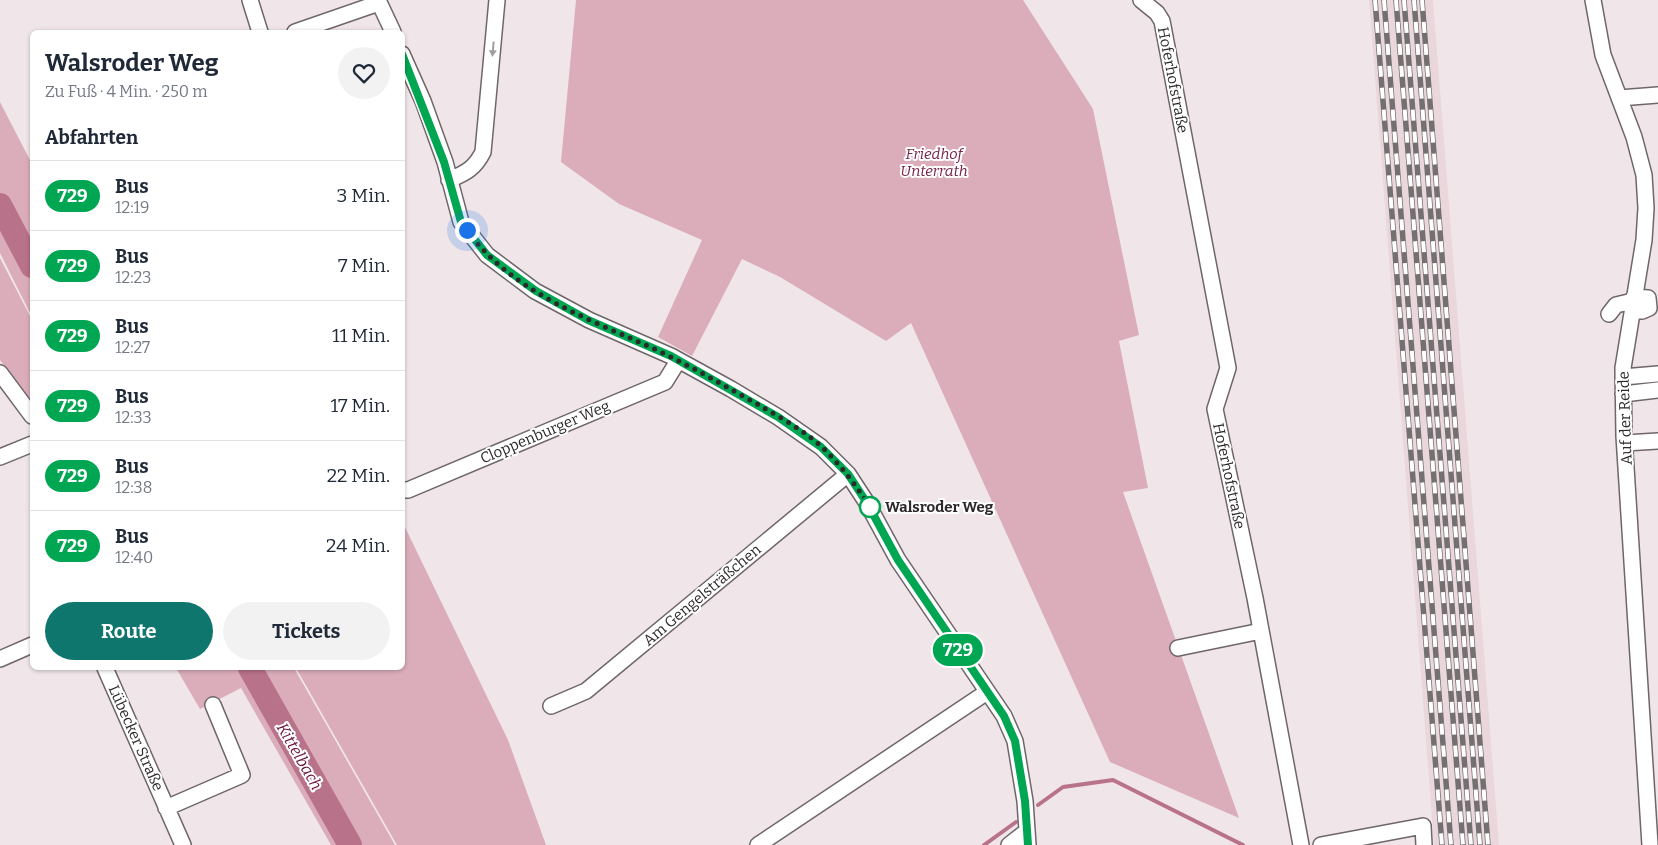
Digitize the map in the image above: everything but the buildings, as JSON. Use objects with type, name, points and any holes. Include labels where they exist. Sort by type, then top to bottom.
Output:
[{"type":"street","points":[[250,0],[259,30]]},
{"type":"street","points":[[449,180],[468,172],[478,162],[483,152],[497,0]]},
{"type":"street","name":"Hoferhofstraße","points":[[1141,0],[1157,13],[1162,22],[1225,348],[1228,368],[1215,409],[1261,632],[1301,845]]},
{"type":"street","name":"Auf der Reide","points":[[1593,0],[1603,55],[1634,138],[1644,175],[1646,208],[1644,240],[1633,303],[1623,377],[1623,394],[1625,443],[1653,813],[1650,845]]},
{"type":"street","points":[[301,30],[378,2],[392,30]]},
{"type":"street","points":[[405,61],[423,101],[461,222],[487,255],[536,291],[588,320],[678,361],[790,425],[821,447],[848,474],[867,503],[898,560],[1004,716],[1015,741],[1027,838],[1009,845]]},
{"type":"street","points":[[1619,98],[1658,96]]},
{"type":"street","points":[[1609,314],[1616,304],[1633,303]]},
{"type":"street","name":"Cloppenburger Weg","points":[[405,490],[665,382],[678,361]]},
{"type":"street","points":[[0,373],[30,413]]},
{"type":"street","points":[[1623,377],[1658,374]]},
{"type":"street","points":[[1623,394],[1658,390]]},
{"type":"street","points":[[1625,443],[1658,440]]},
{"type":"street","points":[[0,458],[30,445]]},
{"type":"street","name":"Am Gengelsträßchen","points":[[551,706],[586,691],[848,474]]},
{"type":"street","points":[[1178,648],[1261,632]]},
{"type":"street","points":[[0,659],[30,646]]},
{"type":"street","name":"Lübecker Straße","points":[[106,670],[181,844]]},
{"type":"street","points":[[758,845],[987,692]]},
{"type":"street","name":"Lübecker Straße","points":[[166,808],[242,775],[213,705]]},
{"type":"street","points":[[1322,845],[1423,826],[1424,845]]},
{"type":"shaded area","points":[[1369,0],[1433,0],[1499,845],[1434,845]]},
{"type":"green space","name":"Friedhof Unterrath","points":[[576,0],[1023,0],[1093,109],[1139,335],[1119,341],[1148,488],[1123,492],[1239,818],[1110,762],[911,323],[886,341],[780,277],[742,259],[692,356],[658,337],[702,240],[619,204],[561,162]]},
{"type":"green space","points":[[0,102],[30,160],[30,313],[0,253]]},
{"type":"green space","points":[[0,258],[30,316],[30,400],[0,360]]},
{"type":"green space","points":[[405,527],[508,740],[546,845],[397,845],[297,670],[405,670]]},
{"type":"green space","points":[[177,670],[295,670],[395,845],[331,845],[241,688],[200,709]]},
{"type":"waterway","name":"Kittelbach","points":[[0,205],[30,262]]},
{"type":"waterway","name":"Kittelbach","points":[[251,670],[350,845]]},
{"type":"waterway","points":[[1038,805],[1063,787],[1113,780],[1243,845]]},
{"type":"waterway","points":[[984,845],[1016,822]]},
{"type":"railway","points":[[1375,0],[1442,845]]},
{"type":"railway","points":[[1384,0],[1451,845]]},
{"type":"railway","points":[[1396,0],[1463,845]]},
{"type":"railway","points":[[1404,0],[1471,845]]},
{"type":"railway","points":[[1414,0],[1480,845]]},
{"type":"railway","points":[[1422,0],[1488,845]]},
{"type":"bus line","name":"729","points":[[405,60],[423,101],[444,162],[461,222],[487,255],[536,291],[588,320],[671,356],[778,417],[821,447],[848,474],[867,503],[898,560],[935,618],[1004,716],[1015,741],[1025,801],[1028,845]]},
{"type":"place","name":"Walsroder Weg","points":[[870,507]]},
{"type":"route","points":[[467,230],[487,255],[536,291],[588,320],[671,356],[731,389],[803,433],[821,447],[848,474],[870,507]]}]
